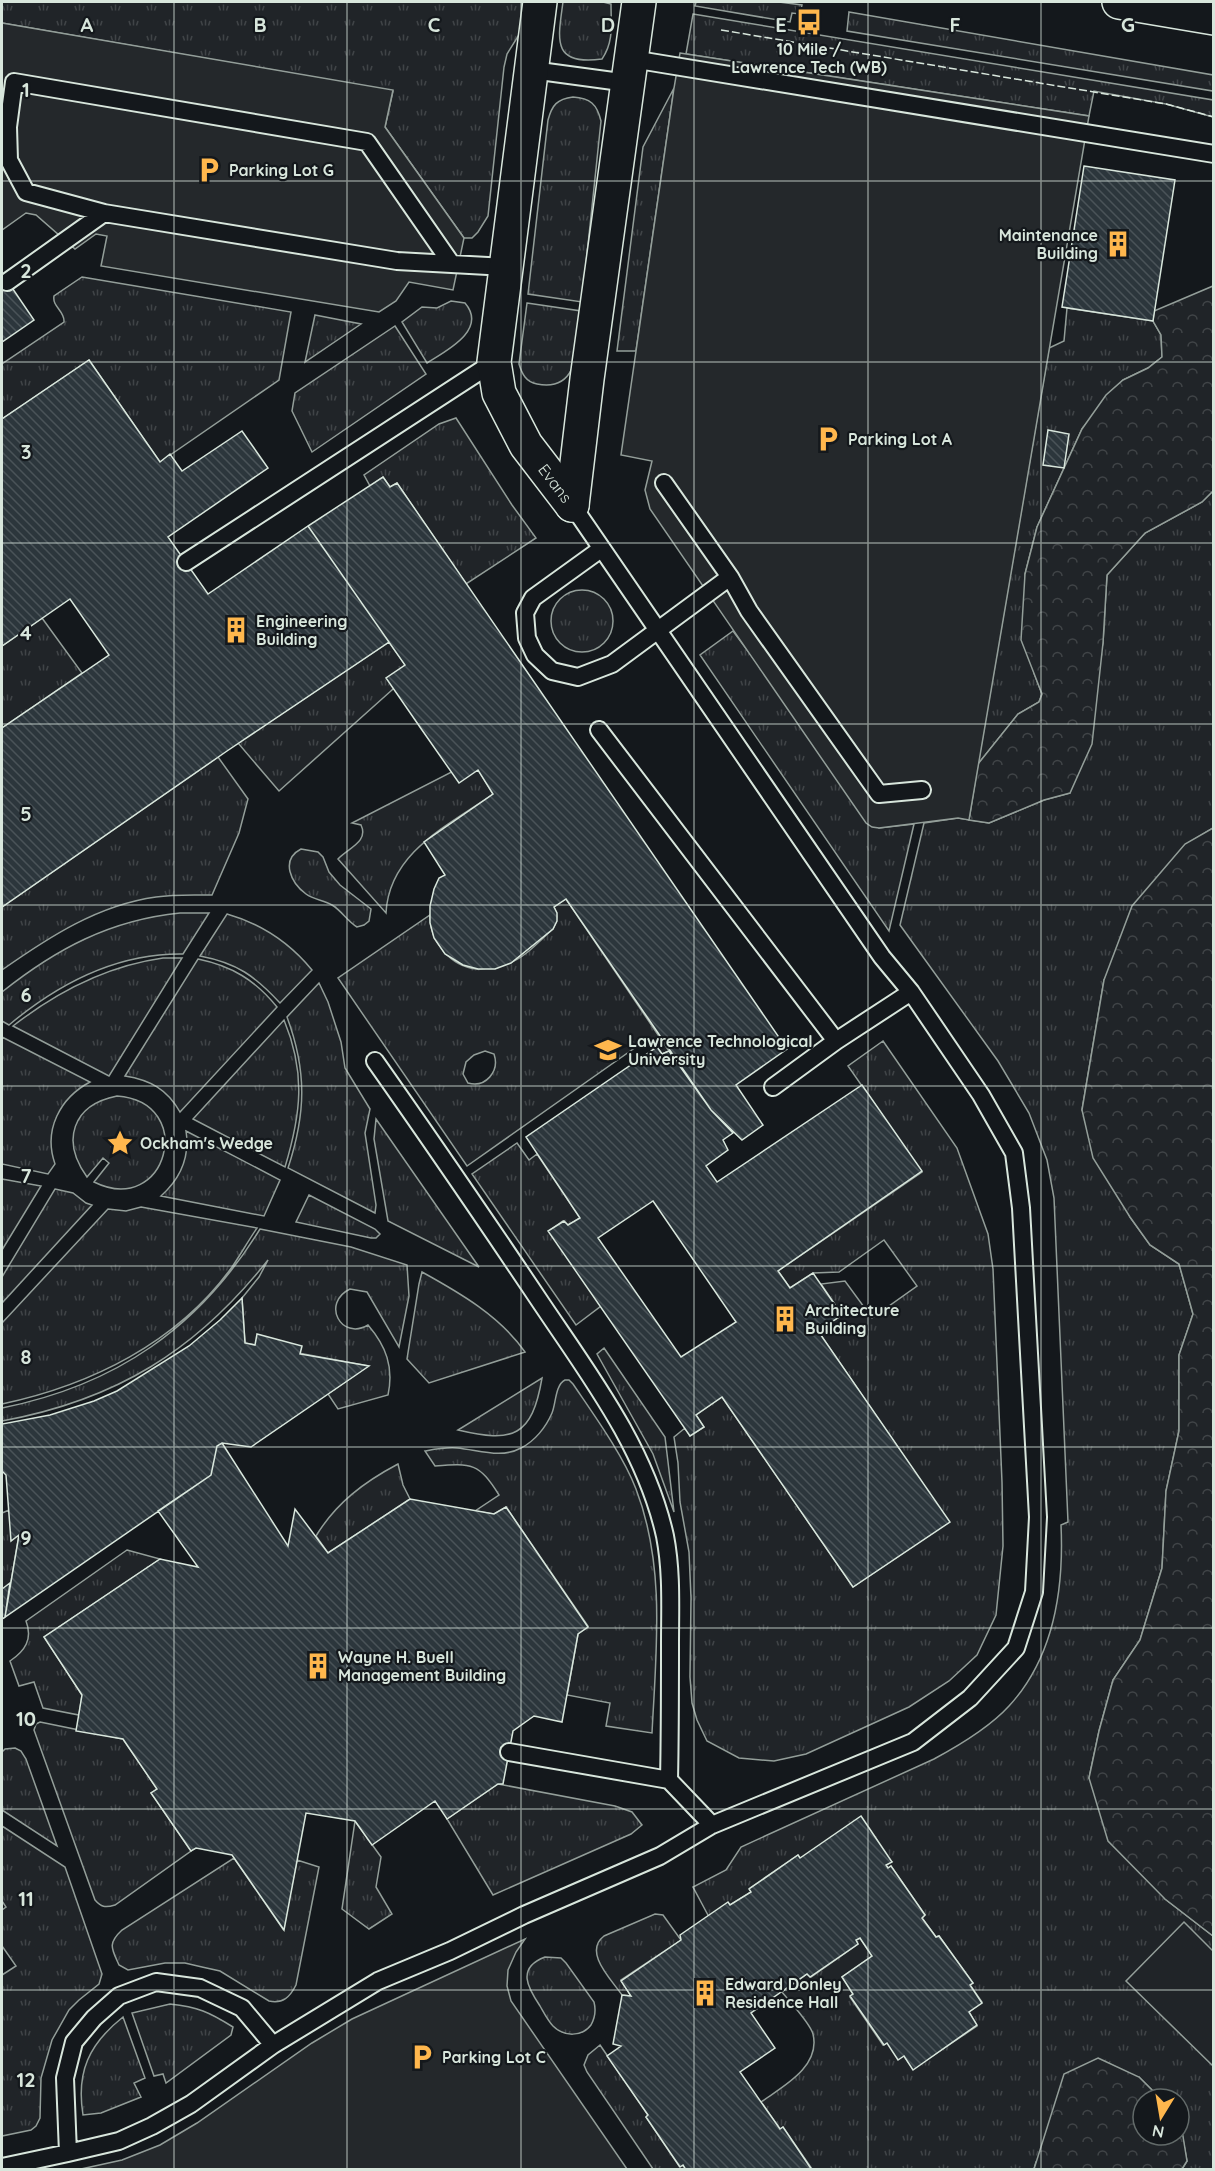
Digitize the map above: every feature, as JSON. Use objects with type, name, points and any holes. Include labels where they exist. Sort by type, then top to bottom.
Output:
[{"type":"street","name":"Evans","points":[[540,2],[494,362],[500,393],[526,445],[572,506]]},
{"type":"street","name":"Evans","points":[[572,506],[587,379],[639,2]]},
{"type":"street","points":[[1119,2],[1214,18]]},
{"type":"lane","points":[[532,70],[630,71],[1214,154]]},
{"type":"lane","points":[[451,263],[368,142],[14,82],[8,127],[9,160],[26,192],[104,213],[397,261],[506,267]]},
{"type":"lane","points":[[7,282],[104,213]]},
{"type":"lane","points":[[186,562],[494,362]]},
{"type":"lane","points":[[664,483],[730,577],[749,611],[879,794],[922,790]]},
{"type":"lane","points":[[2,2167],[119,2141],[152,2126],[191,2104],[273,2045],[378,1981],[660,1856],[712,1825],[913,1742],[970,1698],[1016,1648],[1034,1592],[1038,1516],[1021,1208],[1014,1153],[981,1095],[911,992],[875,947],[572,506]]},
{"type":"lane","points":[[601,549],[533,598],[525,613],[527,638],[535,655],[552,671],[578,677],[612,664],[730,577]]},
{"type":"lane","points":[[599,730],[836,1041]]},
{"type":"lane","points":[[773,1087],[836,1041],[911,992]]},
{"type":"lane","points":[[375,1061],[583,1364],[641,1463],[657,1502],[670,1569],[669,1780]]},
{"type":"lane","points":[[509,1752],[669,1780],[712,1825]]},
{"type":"lane","points":[[68,2153],[65,2078],[74,2042],[94,2018],[119,1996],[156,1982],[200,1988],[242,2008],[273,2045]]},
{"type":"green space","points":[[2,2],[522,2],[522,30],[507,54],[504,67],[488,216],[472,238],[464,238],[385,127],[393,91],[2,23]]},
{"type":"green space","points":[[563,2],[611,4],[610,39],[602,59],[585,60],[566,54],[560,38]]},
{"type":"green space","points":[[696,2],[779,2],[802,5],[800,14],[792,13],[790,22],[695,6]]},
{"type":"green space","points":[[849,12],[1213,75],[1213,91],[847,31]]},
{"type":"green space","points":[[693,14],[1213,100],[1213,117],[1166,104],[1094,91],[1089,116],[686,54]]},
{"type":"green space","points":[[674,88],[636,351],[617,351],[643,147]]},
{"type":"green space","points":[[573,97],[592,103],[601,121],[582,302],[528,294],[548,120],[556,104],[563,99]]},
{"type":"green space","points":[[82,277],[291,312],[279,380],[160,462],[89,360],[2,419],[2,364],[64,322],[54,296]]},
{"type":"green space","points":[[1213,286],[1213,491],[1202,502],[1145,533],[1107,575],[1103,643],[1092,744],[1070,793],[1044,800],[989,823],[969,820],[978,764],[1018,714],[1039,702],[1042,694],[1021,640],[1025,574],[1037,527],[1082,429],[1106,395],[1123,380],[1148,368],[1162,357],[1161,335],[1153,321],[1154,311]]},
{"type":"green space","points":[[451,301],[465,303],[471,313],[468,331],[462,339],[427,363],[402,322],[422,307],[437,308]]},
{"type":"green space","points":[[527,303],[581,311],[577,350],[570,373],[562,381],[552,385],[530,381],[523,374],[519,364]]},
{"type":"green space","points":[[1067,308],[1153,321],[1161,335],[1162,357],[1148,368],[1123,380],[1082,429],[1037,527],[1025,574],[1034,673],[1042,694],[1039,702],[1018,714],[978,764],[1049,348],[1064,341]]},
{"type":"green space","points":[[315,315],[361,324],[305,362]]},
{"type":"green space","points":[[395,326],[426,374],[312,452],[292,411],[295,393]]},
{"type":"green space","points":[[456,418],[536,538],[466,584],[397,483],[390,487],[383,477],[370,486],[364,475],[439,424]]},
{"type":"green space","points":[[1213,491],[1213,828],[1185,845],[1104,980],[1082,1110],[1130,1217],[1150,1245],[1179,1264],[1193,1314],[1179,1355],[1179,1431],[1166,1491],[1162,1568],[1140,1640],[1113,1680],[1089,1778],[1165,1899],[1213,1936],[1213,2169],[1182,2169],[1187,2161],[1184,2147],[1191,2147],[1191,2087],[1149,2087],[1139,2077],[1036,2162],[1034,2169],[812,2169],[783,2127],[780,2129],[761,2102],[798,2075],[806,2066],[814,2046],[811,2029],[782,1992],[807,1974],[811,1977],[858,1944],[856,1940],[860,1938],[872,1956],[842,1977],[853,1994],[850,1997],[883,2045],[887,2043],[904,2056],[913,2069],[977,2026],[969,2012],[982,2002],[970,1985],[973,1983],[939,1936],[936,1937],[922,1918],[925,1915],[891,1866],[888,1868],[886,1865],[891,1862],[800,1858],[798,1855],[750,1888],[751,1892],[730,1905],[728,1903],[709,1917],[693,1887],[726,1870],[741,1847],[934,1759],[993,1722],[1024,1687],[1037,1666],[1046,1644],[1058,1597],[1061,1525],[1068,1522],[1054,1198],[1047,1160],[1029,1113],[998,1061],[900,925],[924,823],[958,818],[989,823],[1044,800],[1070,793],[1103,643],[1107,575],[1145,533],[1202,502]]},
{"type":"green space","points":[[582,590],[599,595],[604,599],[608,604],[613,621],[608,638],[604,643],[599,647],[582,652],[565,647],[560,643],[556,638],[551,621],[556,604],[560,599],[565,595]]},
{"type":"green space","points":[[42,618],[82,673],[2,728],[2,646]]},
{"type":"green space","points":[[733,631],[879,828],[914,824],[889,931],[700,655]]},
{"type":"green space","points":[[389,642],[411,673],[279,791],[238,743]]},
{"type":"green space","points":[[218,757],[248,799],[239,833],[212,895],[163,896],[114,907],[75,924],[2,970],[2,907]]},
{"type":"green space","points":[[473,761],[493,794],[441,829],[410,857],[398,873],[390,892],[386,913],[338,859],[362,836],[361,825],[352,823]]},
{"type":"green space","points":[[1213,828],[1213,1936],[1165,1899],[1108,1841],[1089,1778],[1113,1680],[1140,1640],[1162,1568],[1166,1491],[1179,1431],[1179,1355],[1193,1314],[1179,1264],[1150,1245],[1093,1158],[1082,1110],[1104,980],[1132,906],[1185,844]]},
{"type":"green space","points":[[301,849],[318,852],[323,857],[329,872],[340,885],[371,909],[369,921],[357,927],[332,905],[309,896],[296,884],[289,865],[291,859]]},
{"type":"green space","points":[[566,899],[669,1051],[662,1054],[657,1047],[653,1050],[646,1040],[467,1166],[338,978],[430,915],[433,934],[450,958],[467,967],[477,969],[506,964],[527,953],[553,929],[557,918],[554,907]],"holes":[[[485,1051],[494,1054],[495,1067],[490,1077],[480,1083],[468,1083],[463,1074],[466,1062],[474,1055]]]},
{"type":"green space","points":[[180,913],[209,913],[183,954],[135,959],[90,973],[48,996],[9,1025],[2,1021],[2,992],[43,962],[107,930],[130,922]]},
{"type":"green space","points":[[227,914],[252,923],[274,935],[312,970],[280,1003],[262,985],[244,972],[225,963],[200,956]]},
{"type":"green space","points":[[163,958],[182,958],[109,1076],[13,1026],[47,1002],[84,982],[122,967]]},
{"type":"green space","points":[[198,959],[222,966],[242,976],[260,989],[277,1007],[180,1112],[169,1097],[157,1087],[125,1076]]},
{"type":"green space","points":[[319,983],[341,1042],[345,1068],[370,1109],[365,1133],[376,1205],[375,1213],[288,1168],[298,1129],[302,1092],[298,1056],[287,1017]]},
{"type":"green space","points":[[284,1020],[296,1058],[299,1094],[295,1129],[285,1167],[193,1119]]},
{"type":"green space","points":[[2,1037],[90,1082],[70,1097],[57,1116],[51,1139],[55,1164],[48,1174],[2,1164]]},
{"type":"green space","points":[[883,1041],[957,1148],[988,1234],[993,1269],[1002,1482],[1003,1546],[996,1615],[977,1655],[949,1681],[909,1707],[806,1754],[774,1761],[739,1758],[707,1741],[692,1703],[689,1552],[680,1502],[674,1437],[685,1428],[690,1436],[704,1427],[696,1415],[722,1397],[853,1587],[949,1522],[818,1331],[842,1315],[821,1284],[845,1281],[872,1318],[917,1286],[884,1240],[839,1272],[813,1273],[790,1288],[778,1271],[922,1172],[848,1066]]},
{"type":"green space","points":[[117,1096],[142,1103],[158,1117],[165,1135],[163,1155],[155,1172],[140,1185],[119,1189],[94,1182],[109,1163],[103,1158],[87,1177],[79,1164],[73,1138],[75,1126],[90,1107]]},
{"type":"green space","points":[[376,1119],[479,1267],[388,1221],[374,1139]]},
{"type":"green space","points":[[186,1131],[280,1180],[264,1216],[161,1196],[182,1167],[187,1141]]},
{"type":"green space","points":[[517,1143],[529,1160],[537,1154],[580,1218],[568,1225],[563,1221],[549,1231],[601,1306],[576,1325],[472,1174]]},
{"type":"green space","points":[[2,1179],[41,1186],[2,1250]]},
{"type":"green space","points":[[55,1189],[73,1193],[92,1205],[2,1303],[2,1277]]},
{"type":"green space","points":[[309,1195],[375,1229],[380,1234],[376,1238],[371,1238],[296,1222]]},
{"type":"green space","points":[[141,1207],[257,1228],[232,1267],[210,1294],[159,1339],[130,1357],[68,1385],[2,1404],[2,1323],[108,1209],[126,1211]]},
{"type":"green space","points":[[260,1229],[351,1247],[407,1265],[409,1296],[399,1347],[367,1292],[350,1289],[341,1295],[337,1303],[338,1318],[343,1324],[358,1329],[368,1325],[380,1341],[389,1366],[388,1395],[338,1409],[328,1394],[368,1366],[245,1343],[242,1298],[259,1277],[268,1260],[212,1321],[151,1367],[82,1400],[2,1421],[2,1408],[43,1398],[82,1384],[118,1367],[151,1347],[182,1323],[210,1296]]},
{"type":"green space","points":[[422,1272],[465,1297],[491,1316],[504,1327],[525,1352],[429,1383],[407,1359]]},
{"type":"green space","points":[[604,1348],[665,1437],[674,1512],[653,1454],[597,1354]]},
{"type":"green space","points":[[542,1378],[532,1413],[526,1424],[517,1431],[493,1436],[458,1430]]},
{"type":"green space","points":[[565,1380],[573,1384],[616,1449],[636,1489],[645,1519],[652,1549],[657,1610],[652,1733],[606,1726],[610,1703],[567,1695],[578,1634],[588,1626],[506,1507],[494,1514],[475,1511],[499,1495],[486,1477],[480,1471],[466,1465],[435,1466],[425,1451],[453,1448],[506,1453],[521,1448],[535,1438],[547,1423],[559,1386]]},
{"type":"green space","points":[[398,1464],[403,1485],[410,1499],[328,1553],[316,1536],[332,1513],[352,1494]]},
{"type":"green space","points":[[9,1510],[19,1535],[5,1617],[2,1619],[2,1513]]},
{"type":"green space","points":[[127,1550],[160,1559],[44,1637],[82,1695],[79,1715],[43,1708],[34,1682],[19,1686],[10,1661],[24,1649],[28,1639],[26,1621]]},
{"type":"green space","points":[[40,1722],[123,1739],[157,1789],[151,1793],[191,1851],[115,1905],[106,1907],[99,1904],[95,1900],[34,1730],[36,1724]]},
{"type":"green space","points":[[15,1748],[21,1751],[26,1759],[57,1846],[2,1810],[2,1752],[5,1749]]},
{"type":"green space","points":[[498,1784],[615,1806],[632,1812],[642,1825],[631,1834],[493,1895],[447,1819]]},
{"type":"green space","points":[[355,1821],[381,1857],[376,1887],[392,1914],[369,1929],[342,1909]]},
{"type":"green space","points":[[2,1826],[65,1867],[102,1974],[99,1984],[69,2010],[52,2040],[41,2078],[40,2118],[36,2126],[31,2130],[2,2136],[2,1975],[16,1966],[2,1946],[2,1910],[6,1907],[2,1901]]},
{"type":"green space","points":[[234,1858],[283,1929],[297,1860],[319,1867],[296,1985],[289,1996],[278,2001],[269,2001],[220,1971],[185,1963],[165,1963],[128,1970],[119,1965],[112,1947],[114,1939],[122,1930]]},
{"type":"green space","points":[[655,1914],[663,1915],[681,1940],[621,1980],[631,1996],[622,1995],[601,1966],[596,1950],[598,1942],[604,1936]]},
{"type":"green space","points":[[1184,1922],[1213,1951],[1213,2066],[1126,1981]]},
{"type":"green space","points":[[545,1957],[561,1958],[594,2002],[593,2020],[583,2032],[567,2034],[557,2030],[549,2022],[532,1992],[527,1979],[530,1967]]},
{"type":"green space","points":[[170,2004],[203,2011],[233,2027],[231,2035],[166,2083],[163,2074],[154,2076],[132,2013]]},
{"type":"green space","points":[[123,2017],[145,2078],[134,2083],[141,2097],[101,2113],[83,2115],[82,2085],[88,2060],[101,2038]]},
{"type":"green space","points":[[600,2045],[648,2115],[646,2117],[679,2166],[683,2165],[686,2169],[653,2169],[584,2065],[588,2055]]},
{"type":"green space","points":[[1098,2058],[1139,2077],[1149,2087],[1131,2087],[1131,2147],[1185,2147],[1187,2161],[1182,2169],[1034,2169],[1064,2074]]},
{"type":"shaded area","name":"Parking Lot G","points":[[2,23],[393,90],[385,127],[464,238],[453,290],[409,282],[396,301],[379,312],[101,266],[107,236],[96,234],[75,249],[36,215],[26,213],[2,230]]},
{"type":"shaded area","name":"Parking Lot A","points":[[680,53],[1089,116],[969,820],[958,818],[879,828],[866,823],[650,509],[645,490],[652,461],[621,455]]},
{"type":"shaded area","name":"Parking Lot C","points":[[525,1939],[508,1970],[507,1986],[511,2001],[627,2169],[81,2169],[122,2160],[160,2145],[197,2123],[312,2043],[352,2019]]},
{"type":"building","name":"Maintenance Building","points":[[1084,166],[1175,180],[1153,321],[1062,307]]},
{"type":"building","points":[[2,273],[34,320],[2,342]]},
{"type":"building","name":"Engineering Building","points":[[89,360],[160,462],[170,454],[182,471],[242,431],[268,468],[168,537],[208,594],[308,526],[389,642],[2,907],[2,728],[109,655],[70,599],[2,646],[2,419]]},
{"type":"building","points":[[1048,430],[1069,434],[1064,468],[1043,465]]},
{"type":"building","points":[[383,477],[390,487],[397,483],[787,1049],[736,1085],[763,1125],[742,1140],[711,1110],[566,899],[554,907],[557,921],[553,929],[511,963],[495,969],[478,969],[463,965],[445,954],[434,938],[430,923],[430,906],[439,878],[445,875],[424,842],[493,794],[478,770],[459,783],[386,678],[405,665],[308,526]]},
{"type":"building","name":"Architecture Building","points":[[657,1047],[662,1054],[669,1051],[711,1110],[733,1133],[723,1140],[728,1150],[706,1166],[717,1182],[862,1085],[922,1171],[778,1271],[790,1288],[813,1273],[842,1315],[818,1331],[950,1522],[853,1587],[722,1397],[696,1415],[704,1427],[690,1436],[548,1231],[564,1221],[568,1225],[580,1218],[526,1137]],"holes":[[[653,1201],[736,1322],[681,1357],[598,1238]]]},
{"type":"building","points":[[242,1298],[245,1343],[255,1345],[257,1334],[302,1346],[300,1354],[369,1366],[251,1447],[222,1443],[217,1446],[211,1475],[5,1617],[19,1535],[11,1541],[6,1475],[2,1471],[2,1424],[50,1415],[117,1391],[189,1346]]},
{"type":"building","name":"Wayne H. Buell Management Building","points":[[222,1443],[288,1546],[295,1509],[328,1553],[410,1499],[494,1514],[506,1507],[588,1627],[578,1634],[562,1722],[534,1716],[513,1731],[503,1784],[498,1784],[447,1819],[435,1801],[372,1845],[355,1821],[306,1813],[284,1930],[232,1855],[196,1848],[191,1851],[151,1793],[157,1789],[123,1739],[76,1731],[82,1695],[44,1637],[160,1559],[198,1567],[158,1511],[211,1475],[217,1446]]},
{"type":"building","points":[[10,1583],[5,1617],[2,1619],[2,1589]]},
{"type":"building","name":"Edward Donley Residence Hall","points":[[861,1816],[892,1862],[886,1865],[888,1868],[891,1866],[925,1915],[922,1918],[936,1937],[939,1936],[973,1983],[970,1985],[982,2003],[969,2012],[977,2025],[913,2070],[904,2056],[898,2060],[887,2043],[884,2045],[850,1996],[853,1994],[842,1977],[872,1956],[860,1938],[856,1940],[858,1944],[810,1977],[807,1974],[751,2013],[775,2048],[740,2072],[780,2129],[783,2127],[812,2170],[686,2170],[683,2165],[680,2167],[646,2117],[648,2115],[607,2056],[621,2046],[613,2044],[622,1995],[631,1996],[621,1981],[681,1940],[680,1935],[728,1902],[730,1905],[751,1892],[749,1889],[798,1855],[800,1858]]},
{"type":"fence","points":[[721,30],[1166,104],[1214,117]]},
{"type":"place","name":"10 Mile / Lawrence Tech (WB)","points":[[809,22]]},
{"type":"place","name":"Parking Lot G","points":[[209,170]]},
{"type":"place","name":"Maintenance Building","points":[[1118,244]]},
{"type":"place","name":"Parking Lot A","points":[[828,439]]},
{"type":"place","name":"Engineering Building","points":[[236,630]]},
{"type":"place","name":"Lawrence Technological University","points":[[608,1050]]},
{"type":"place","name":"Ockham's Wedge","points":[[120,1143]]},
{"type":"place","name":"Architecture Building","points":[[785,1319]]},
{"type":"place","name":"Wayne H. Buell Management Building","points":[[318,1666]]},
{"type":"place","name":"Edward Donley Residence Hall","points":[[705,1993]]},
{"type":"place","name":"Parking Lot C","points":[[422,2057]]}]
